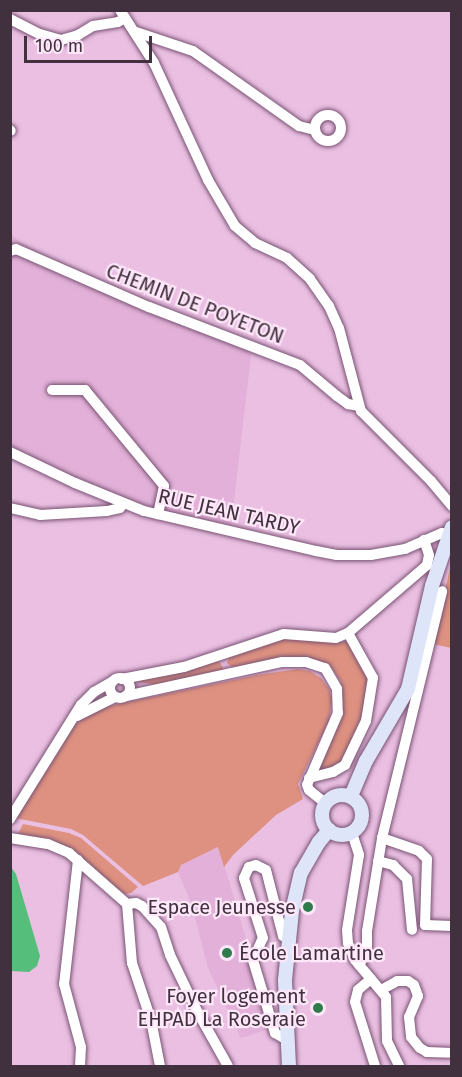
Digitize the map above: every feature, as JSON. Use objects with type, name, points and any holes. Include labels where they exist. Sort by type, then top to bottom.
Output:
[{"type":"main road","points":[[351,796],[366,761],[408,689],[432,586],[450,531]]},
{"type":"main road","points":[[340,794],[351,796],[362,811],[361,824],[352,833],[340,835],[329,830],[321,814],[325,803],[340,794]]},
{"type":"main road","points":[[289,1066],[285,980],[289,936],[301,873],[319,842],[329,830]]},
{"type":"street","points":[[10,19],[40,34],[62,40],[78,35],[93,26],[118,22],[122,14],[135,32],[169,93],[208,180],[236,226],[255,243],[294,263],[310,279],[329,306],[343,340],[358,406],[369,422],[419,469],[452,506]]},
{"type":"street","points":[[135,32],[193,51],[299,126],[315,130]]},
{"type":"street","name":"CHEMIN DE POYETON","points":[[12,247],[149,307],[300,364],[348,404],[358,406]]},
{"type":"street","points":[[52,390],[85,390],[164,486],[158,514]]},
{"type":"street","name":"RUE JEAN TARDY","points":[[10,452],[123,504],[337,555],[388,552],[450,531]]},
{"type":"street","points":[[10,508],[40,515],[107,511],[120,508],[123,504]]},
{"type":"street","points":[[10,819],[14,806],[71,719],[94,692],[121,681],[194,665],[284,634],[336,638],[348,633],[427,565],[429,555],[424,540]]},
{"type":"street","points":[[359,965],[367,951],[367,931],[382,838],[442,591]]},
{"type":"street","points":[[309,778],[333,772],[345,765],[366,721],[373,678],[348,633]]},
{"type":"street","points":[[121,681],[110,690],[121,697],[282,662],[306,662],[325,668],[337,689],[338,713],[309,778],[309,790],[325,803]]},
{"type":"street","points":[[121,681],[150,690]]},
{"type":"street","points":[[71,719],[129,692],[121,681]]},
{"type":"street","points":[[352,833],[358,855],[347,937],[351,954],[381,990],[388,1003],[387,1041],[399,1066]]},
{"type":"street","points":[[10,838],[48,844],[78,860],[128,904],[132,963],[151,1020],[160,1066]]},
{"type":"street","points":[[382,838],[419,851],[427,859],[425,925],[452,926]]},
{"type":"street","points":[[78,860],[64,984],[81,1047],[80,1066]]},
{"type":"street","points":[[378,861],[393,864],[407,879],[412,930]]},
{"type":"street","points":[[287,1040],[275,1034],[253,960],[263,938],[244,878],[249,867],[256,865],[266,870],[283,936],[289,936]]},
{"type":"street","points":[[128,904],[136,903],[142,906],[161,927],[170,955],[190,999],[228,1066]]},
{"type":"street","points":[[371,979],[358,990],[355,1002],[375,1066]]},
{"type":"street","points":[[381,990],[397,981],[408,981],[414,985],[418,996],[409,1017],[411,1037],[420,1048],[427,1052],[452,1053]]},
{"type":"shaded area","points":[[10,232],[17,240],[40,253],[252,347],[231,526],[144,511],[11,452]]},
{"type":"shaded area","points":[[451,563],[451,648],[433,644]]},
{"type":"shaded area","points":[[281,639],[349,642],[368,671],[367,708],[343,763],[319,771],[342,710],[341,682],[332,668],[325,663],[233,668],[227,663],[229,658]]},
{"type":"shaded area","points":[[219,661],[224,670],[157,685],[134,681]]},
{"type":"shaded area","points":[[298,669],[310,671],[321,678],[329,689],[332,699],[329,721],[298,784],[303,799],[276,815],[233,855],[224,867],[218,847],[181,865],[178,872],[143,886],[83,835],[71,829],[15,818],[74,725],[86,716],[108,706],[257,675]]},
{"type":"shaded area","points":[[23,824],[69,833],[81,838],[138,887],[131,893],[125,894],[41,838],[18,834]]},
{"type":"shaded area","name":"École Lamartine","points":[[219,847],[272,1028],[241,1038],[208,968],[192,905],[178,872],[181,865]]},
{"type":"shaded area","points":[[11,867],[16,874],[40,956],[37,966],[29,972],[11,971]]},
{"type":"place","name":"Espace Jeunesse","points":[[308,907]]},
{"type":"place","name":"École Lamartine","points":[[227,953]]},
{"type":"place","name":"Foyer logement EHPAD La Roseraie","points":[[318,1008]]}]
